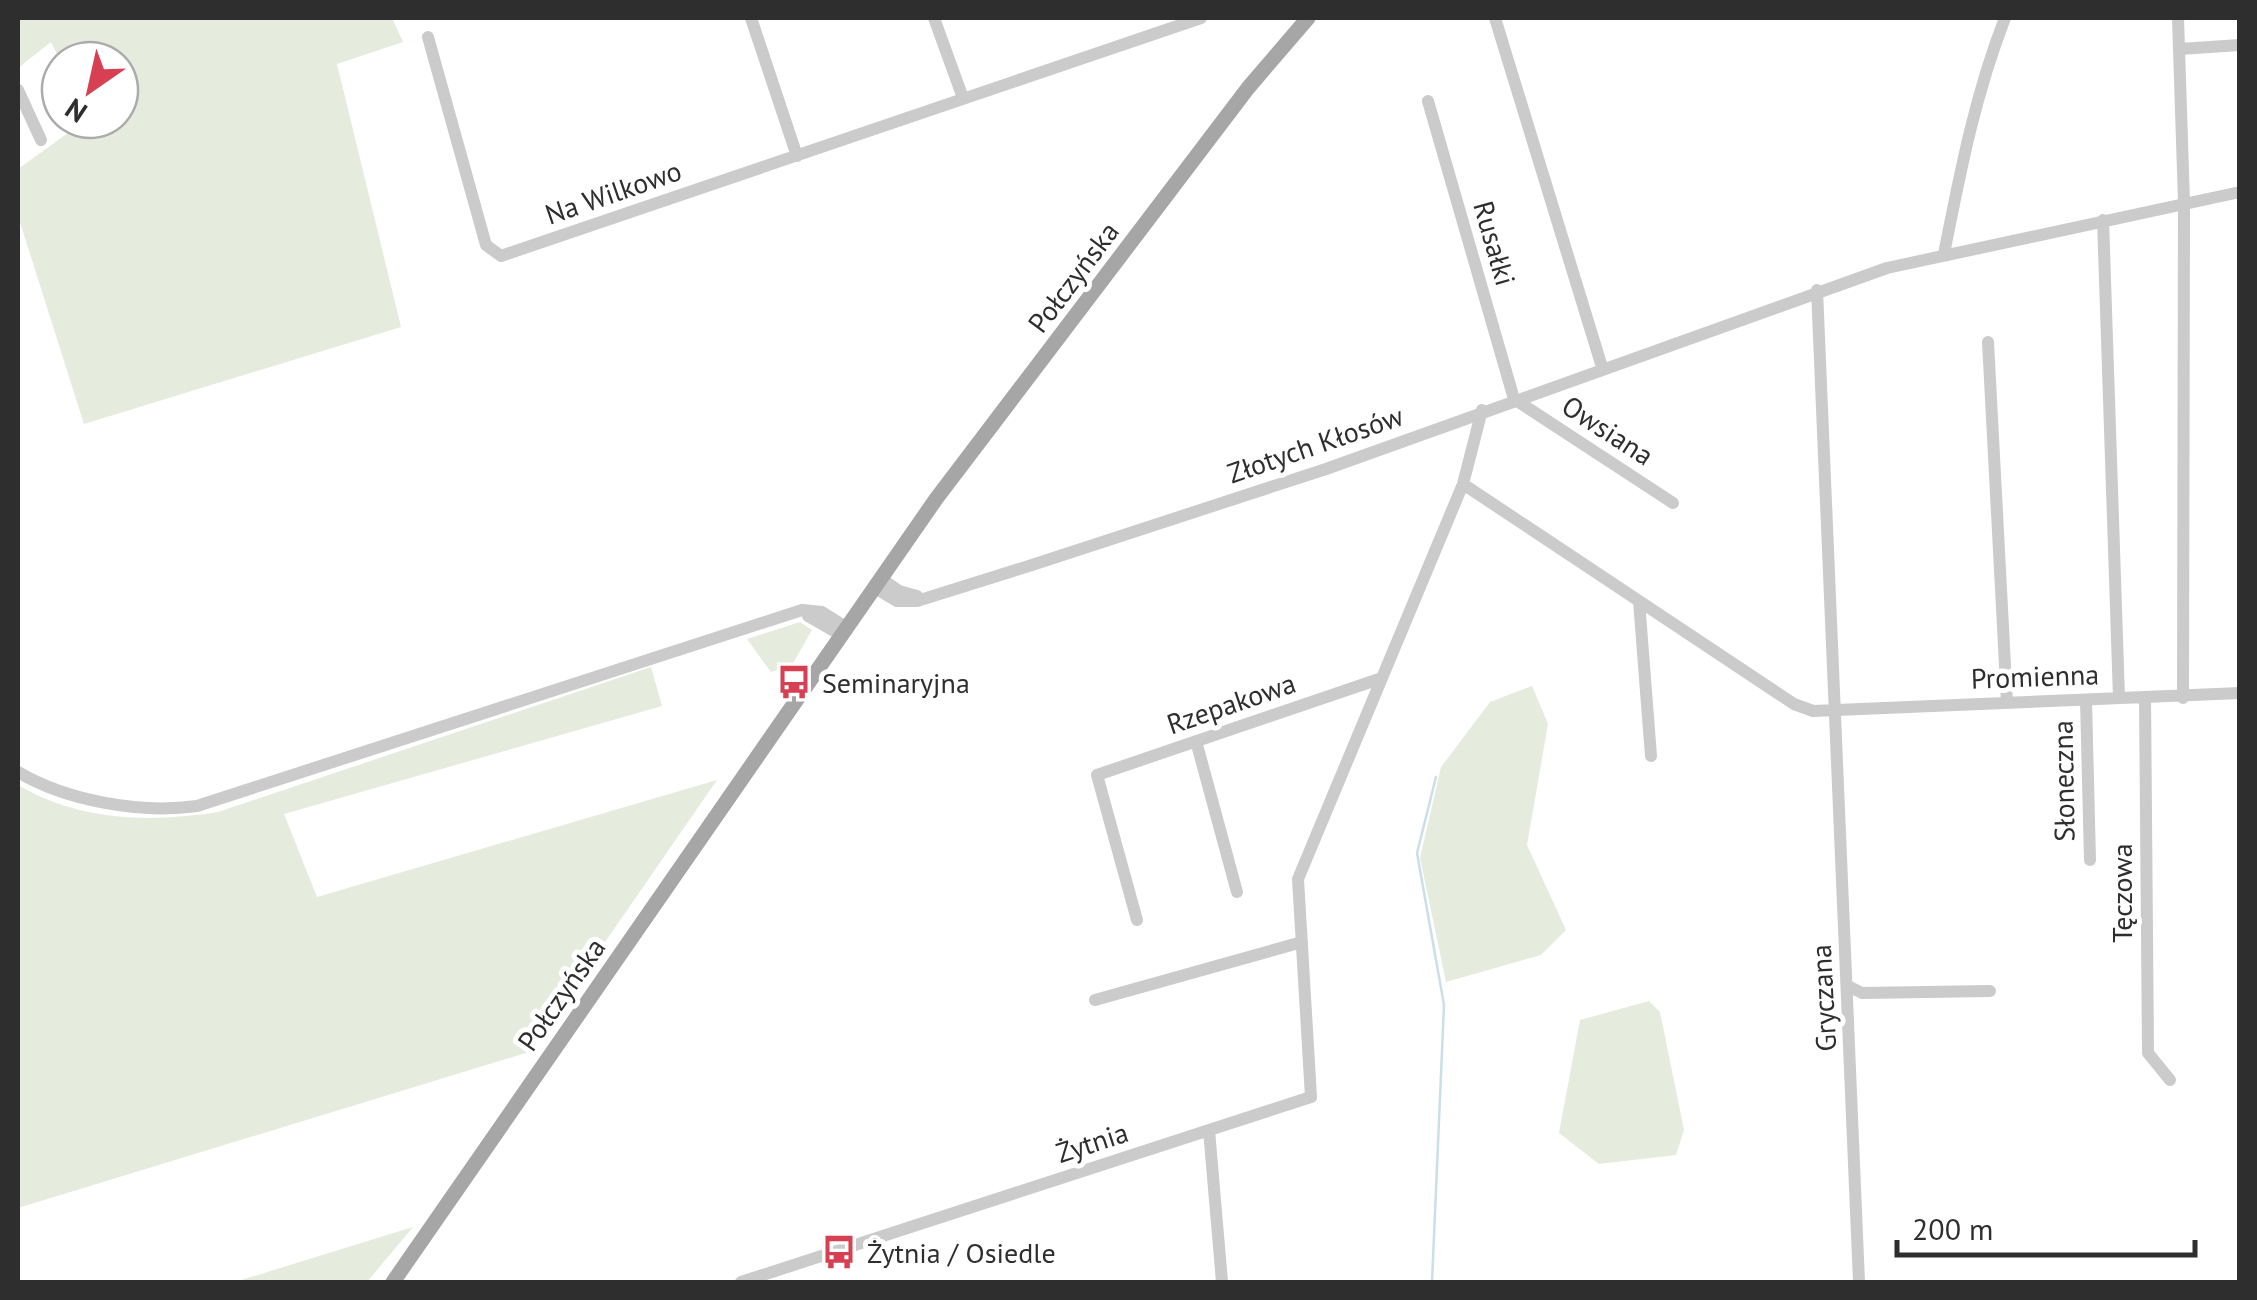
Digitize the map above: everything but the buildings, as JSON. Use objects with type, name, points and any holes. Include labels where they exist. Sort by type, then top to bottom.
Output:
[{"type":"main road","name":"Połczyńska","points":[[393,1282],[841,630],[1296,18]]},
{"type":"main road","name":"Połczyńska","points":[[1249,86],[1308,18]]},
{"type":"street","points":[[750,18],[797,156]]},
{"type":"street","points":[[934,18],[963,98]]},
{"type":"street","name":"Na Wilkowo","points":[[428,37],[486,245],[502,256],[1201,18]]},
{"type":"street","points":[[1495,18],[1602,368]]},
{"type":"street","points":[[1944,254],[1967,137],[1984,73],[2005,18]]},
{"type":"street","points":[[2178,18],[2184,202],[2182,698]]},
{"type":"street","points":[[2180,49],[2240,45]]},
{"type":"street","points":[[18,90],[40,140]]},
{"type":"street","name":"Rusałki","points":[[1428,102],[1514,399]]},
{"type":"street","name":"Złotych Kłosów","points":[[878,582],[904,602],[929,595],[1326,469],[1818,290],[1944,254],[2240,192]]},
{"type":"street","points":[[2104,220],[2119,698]]},
{"type":"street","name":"Gryczana","points":[[1818,290],[1858,1282]]},
{"type":"street","points":[[1988,342],[2007,703]]},
{"type":"street","name":"Owsiana","points":[[1514,399],[1673,504]]},
{"type":"street","name":"Żytnia","points":[[740,1282],[1311,1097],[1298,879],[1463,484],[1482,410]]},
{"type":"street","points":[[1463,484],[1794,704],[1832,711]]},
{"type":"street","points":[[1640,602],[1651,756]]},
{"type":"street","points":[[18,772],[47,786],[94,798],[162,810],[198,806],[795,614],[841,630]]},
{"type":"street","name":"Rzepakowa","points":[[1138,920],[1097,775],[1382,678]]},
{"type":"street","name":"Promienna","points":[[1832,711],[2240,693]]},
{"type":"street","name":"Tęczowa","points":[[2145,697],[2148,1053],[2170,1080]]},
{"type":"street","name":"Słoneczna","points":[[2086,700],[2090,860]]},
{"type":"street","points":[[1196,741],[1237,892]]},
{"type":"street","points":[[1095,1000],[1302,942]]},
{"type":"street","points":[[1848,986],[1862,993],[1990,991]]},
{"type":"street","points":[[1209,1130],[1222,1282]]},
{"type":"shaded area","points":[[18,18],[392,18],[403,42],[337,64],[401,327],[84,424],[18,216],[18,169],[58,140],[140,140],[140,40],[40,40],[40,51],[18,68]]},
{"type":"shaded area","points":[[800,622],[812,630],[792,665],[771,672],[747,639]]},
{"type":"shaded area","points":[[651,667],[662,706],[284,814],[317,897],[717,780],[529,1052],[18,1208],[18,785],[65,806],[115,816],[218,812]]},
{"type":"shaded area","points":[[1532,686],[1548,724],[1527,845],[1566,930],[1541,955],[1446,982],[1420,858],[1441,767],[1490,702]]},
{"type":"shaded area","points":[[1649,1001],[1660,1012],[1684,1130],[1676,1155],[1599,1164],[1559,1133],[1580,1020]]},
{"type":"shaded area","points":[[413,1227],[367,1282],[235,1282]]},
{"type":"waterway","points":[[1432,1282],[1444,1005],[1417,853],[1436,777]]},
{"type":"place","name":"Seminaryjna","points":[[794,682]]},
{"type":"place","name":"Żytnia / Osiedle","points":[[839,1252]]}]
